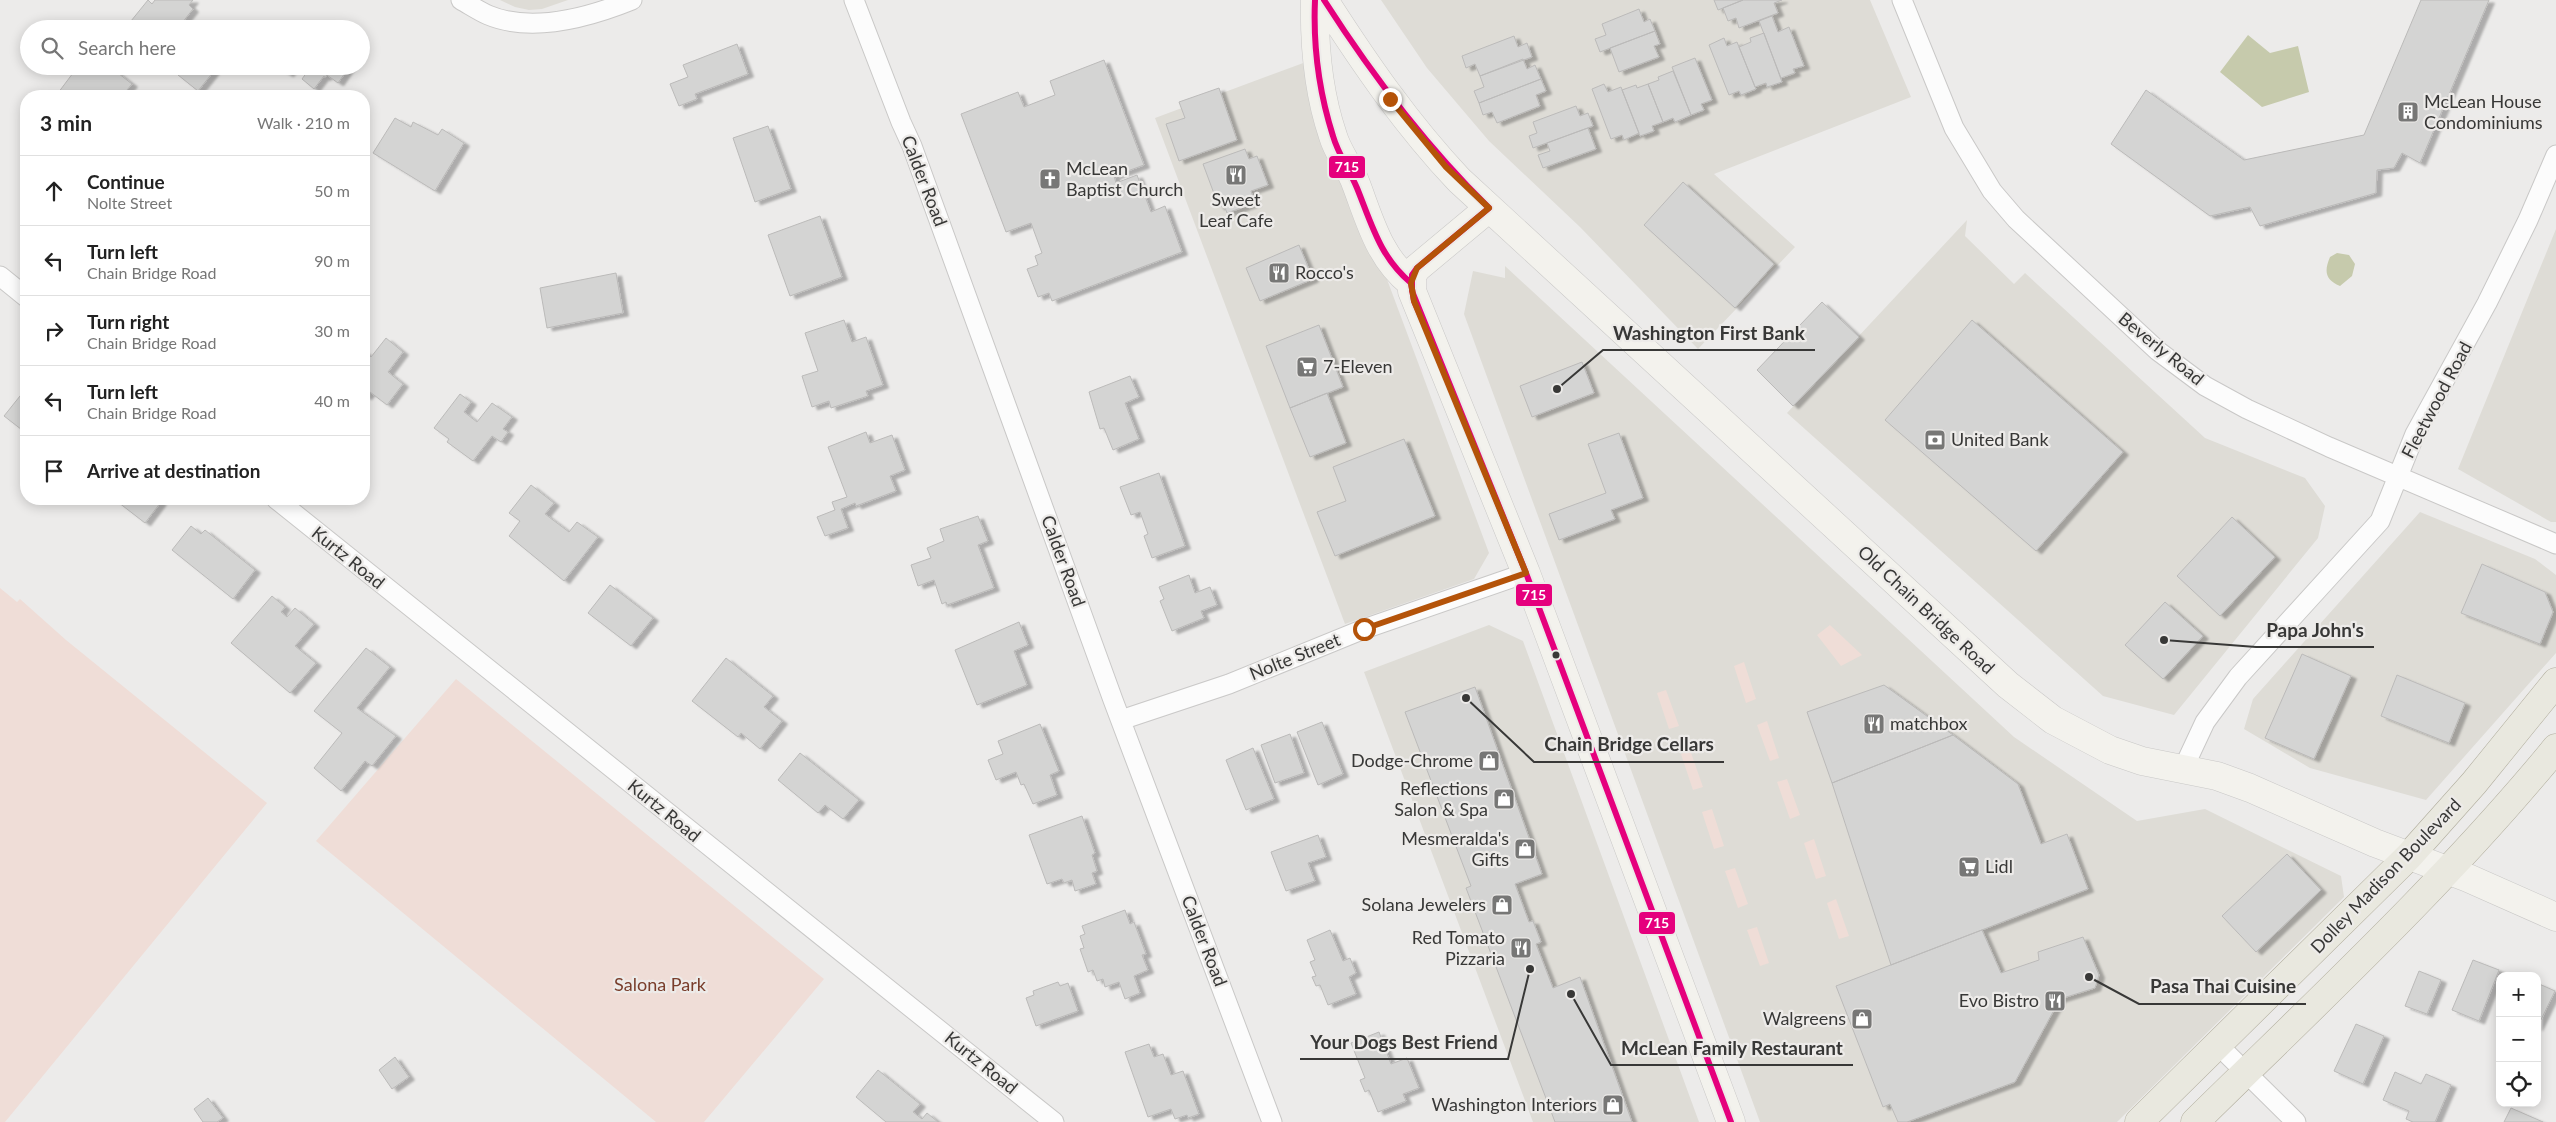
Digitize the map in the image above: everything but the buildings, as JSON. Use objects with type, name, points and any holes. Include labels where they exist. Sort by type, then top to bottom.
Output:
[{"type":"main road","points":[[1315,0],[1314,29],[1319,78],[1330,126],[1338,148],[1349,167],[1381,248],[1395,270],[1411,283]]},
{"type":"main road","name":"Old Chain Bridge Road","points":[[1324,0],[1377,81],[1407,121],[1446,167],[2008,685],[2038,709],[2068,729],[2110,750],[2142,761],[2217,776],[2250,788],[2556,917]]},
{"type":"main road","points":[[1489,208],[1417,268],[1411,283],[1414,301],[1526,573],[1731,1122]]},
{"type":"main road","name":"Dolley Madison Boulevard","points":[[2140,1122],[2409,856],[2474,783],[2556,682]]},
{"type":"main road","points":[[2195,1122],[2449,871],[2556,748]]},
{"type":"street","points":[[461,0],[490,16],[518,21],[549,22],[580,16],[632,0]]},
{"type":"street","name":"Calder Road","points":[[854,0],[901,122],[916,155],[1121,720],[1272,1122]]},
{"type":"street","name":"Beverly Road","points":[[1902,0],[1946,109],[1963,145],[1982,177],[2016,219],[2151,345],[2205,386],[2270,420],[2556,544]]},
{"type":"street","name":"Fleetwood Road","points":[[2183,769],[2205,722],[2238,677],[2380,521],[2415,434],[2467,343],[2509,261],[2556,155]]},
{"type":"street","points":[[0,276],[20,292]]},
{"type":"street","name":"Kurtz Road","points":[[283,505],[1054,1122]]},
{"type":"street","name":"Nolte Street","points":[[1121,720],[1229,684],[1364,629],[1526,573]]},
{"type":"street","points":[[2218,1045],[2245,1074],[2296,1122]]},
{"type":"shaded area","points":[[500,0],[568,0],[542,9],[529,10],[515,7]]},
{"type":"shaded area","points":[[1381,0],[1870,0],[1911,97],[1714,174],[1795,247],[1698,349],[1580,227],[1489,141],[1427,68]]},
{"type":"shaded area","points":[[2248,35],[2270,53],[2298,46],[2309,92],[2262,107],[2220,72]]},
{"type":"shaded area","points":[[1306,62],[1489,553],[1474,579],[1345,624],[1155,118]]},
{"type":"shaded area","points":[[1967,220],[1965,236],[2014,284],[2025,273],[2205,438],[2305,478],[2325,506],[2318,538],[2174,715],[2103,696],[1787,413]]},
{"type":"shaded area","points":[[2556,229],[2556,522],[2551,522],[2458,469]]},
{"type":"shaded area","points":[[2337,253],[2349,255],[2355,264],[2352,276],[2340,286],[2331,281],[2327,274],[2330,257]]},
{"type":"shaded area","points":[[1505,266],[2014,737],[2137,821],[2205,809],[2341,876],[2344,897],[2117,1122],[1760,1122],[1464,314],[1473,271],[1505,278]]},
{"type":"shaded area","points":[[2420,512],[2535,559],[2556,575],[2556,653],[2426,800],[2310,768],[2244,729],[2253,699]]},
{"type":"shaded area","points":[[1489,625],[1523,641],[1699,1122],[1533,1122],[1364,672]]},
{"type":"green space","points":[[0,588],[17,602],[20,599],[66,640],[267,803],[5,1122],[0,1122]]},
{"type":"green space","points":[[1830,625],[1862,655],[1841,666],[1817,635]]},
{"type":"green space","points":[[1744,662],[1756,699],[1746,703],[1734,666]]},
{"type":"green space","name":"Salona Park","points":[[456,679],[824,979],[704,1122],[656,1122],[316,841]]},
{"type":"green space","points":[[1666,690],[1679,726],[1669,729],[1657,693]]},
{"type":"green space","points":[[1767,721],[1779,758],[1770,761],[1757,725]]},
{"type":"green space","points":[[1690,750],[1703,787],[1693,790],[1681,754]]},
{"type":"green space","points":[[1787,779],[1800,815],[1790,819],[1777,782]]},
{"type":"green space","points":[[1712,809],[1724,846],[1714,849],[1702,812]]},
{"type":"green space","points":[[1814,839],[1826,876],[1816,879],[1804,843]]},
{"type":"green space","points":[[1735,868],[1748,904],[1738,908],[1725,871]]},
{"type":"green space","points":[[1836,899],[1849,936],[1839,939],[1827,903]]},
{"type":"green space","points":[[1757,927],[1769,963],[1760,966],[1747,930]]},
{"type":"transit line","name":"715","points":[[1315,0],[1318,69],[1324,103],[1335,143],[1354,182],[1378,240],[1400,273],[1411,283],[1414,301],[1422,319]]},
{"type":"transit line","name":"715","points":[[1324,0],[1400,108],[1443,159],[1489,208],[1417,268],[1412,275],[1412,291],[1526,573],[1731,1122]]},
{"type":"place","name":"McLean House Condominiums","points":[[2408,112]]},
{"type":"place","name":"Sweet Leaf Cafe","points":[[1236,175]]},
{"type":"place","name":"McLean Baptist Church","points":[[1050,179]]},
{"type":"place","name":"Rocco's","points":[[1279,273]]},
{"type":"place","name":"7-Eleven","points":[[1307,367]]},
{"type":"place","name":"Washington First Bank","points":[[1557,389]]},
{"type":"place","name":"United Bank","points":[[1935,440]]},
{"type":"place","name":"Papa John's","points":[[2164,640]]},
{"type":"place","name":"Chain Bridge Cellars","points":[[1466,698]]},
{"type":"place","name":"matchbox","points":[[1874,724]]},
{"type":"place","name":"Dodge-Chrome","points":[[1489,761]]},
{"type":"place","name":"Reflections Salon & Spa","points":[[1504,799]]},
{"type":"place","name":"Mesmeralda's Gifts","points":[[1525,849]]},
{"type":"place","name":"Lidl","points":[[1969,867]]},
{"type":"place","name":"Solana Jewelers","points":[[1502,905]]},
{"type":"place","name":"Red Tomato Pizzaria","points":[[1521,948]]},
{"type":"place","name":"Your Dogs Best Friend","points":[[1530,969]]},
{"type":"place","name":"Pasa Thai Cuisine","points":[[2089,977]]},
{"type":"place","name":"McLean Family Restaurant","points":[[1571,994]]},
{"type":"place","name":"Evo Bistro","points":[[2055,1001]]},
{"type":"place","name":"Walgreens","points":[[1862,1019]]},
{"type":"place","name":"Washington Interiors","points":[[1613,1105]]},
{"type":"route","points":[[1364,629],[1526,573],[1414,301],[1411,283],[1412,275],[1417,268],[1489,208],[1446,167],[1390,99]]}]
